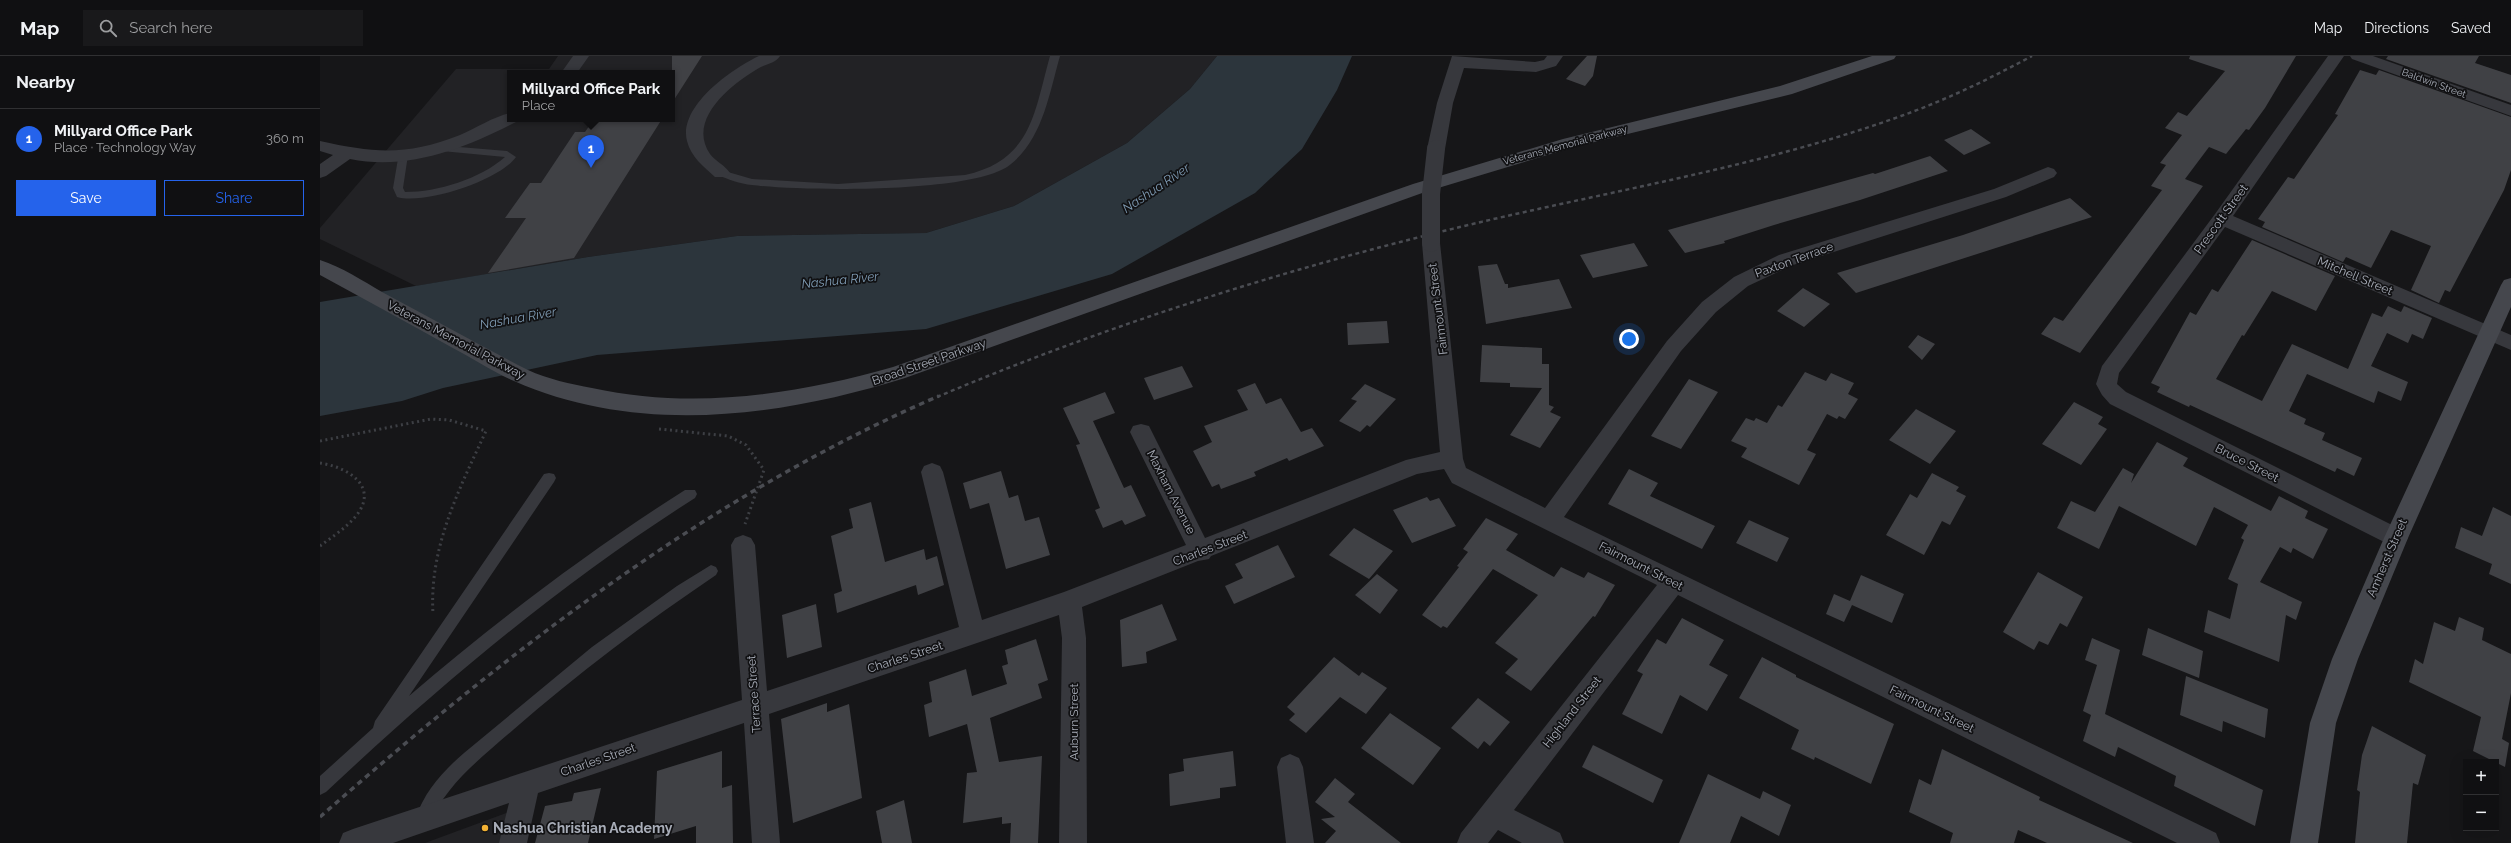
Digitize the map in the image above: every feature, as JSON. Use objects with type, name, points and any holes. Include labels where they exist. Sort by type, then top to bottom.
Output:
[{"type":"main road","name":"Veterans Memorial Parkway","points":[[1247,249],[1496,164],[1569,143],[1786,90],[1888,56]]},
{"type":"main road","name":"Broad Street Parkway","points":[[598,399],[640,405],[704,409],[764,405],[836,392],[898,373],[1247,249]]},
{"type":"main road","name":"Veterans Memorial Parkway","points":[[323,268],[522,376],[562,390],[598,399]]},
{"type":"main road","name":"Amherst Street","points":[[2304,843],[2317,752],[2326,711],[2345,659],[2396,538],[2511,285]]},
{"type":"street","points":[[571,70],[581,56]]},
{"type":"street","points":[[721,173],[703,159],[698,148],[695,134],[700,115],[722,86],[742,72],[772,56]]},
{"type":"street","points":[[1459,59],[1536,67],[1550,63],[1555,56]]},
{"type":"street","name":"Prescott Street","points":[[2106,382],[2109,372],[2222,218],[2336,56]]},
{"type":"street","name":"Baldwin Street","points":[[2358,56],[2511,111]]},
{"type":"street","name":"Fairmount Street","points":[[1459,59],[1443,109],[1436,149],[1431,205],[1432,256],[1441,329],[1452,459],[1456,472],[1467,480],[1550,519],[1674,582],[2206,843]]},
{"type":"street","points":[[322,149],[381,157],[404,155],[435,148],[475,134],[507,119]]},
{"type":"street","points":[[320,172],[347,153]]},
{"type":"street","name":"Paxton Terrace","points":[[1550,519],[1601,444],[1663,361],[1703,315],[1734,286],[1764,269],[1786,260],[2000,193],[2048,174]]},
{"type":"street","name":"Mitchell Street","points":[[2222,218],[2511,343]]},
{"type":"street","name":"Bruce Street","points":[[2106,382],[2107,388],[2118,398],[2396,538]]},
{"type":"street","name":"Maxham Avenue","points":[[1141,432],[1201,552]]},
{"type":"street","name":"Charles Street","points":[[353,843],[1069,601],[1201,552],[1414,466],[1452,459]]},
{"type":"street","points":[[932,472],[973,634]]},
{"type":"street","name":"Terrace Street","points":[[743,545],[766,843]]},
{"type":"street","name":"Highland Street","points":[[1471,843],[1674,582]]},
{"type":"street","name":"Auburn Street","points":[[1069,601],[1074,638],[1073,843]]},
{"type":"street","points":[[1290,767],[1300,843]]},
{"type":"street","points":[[513,843],[527,784]]},
{"type":"street","points":[[1494,814],[1550,843]]},
{"type":"lane","points":[[721,173],[751,182],[838,188],[965,178],[986,174],[1010,161],[1029,140],[1055,56]]},
{"type":"lane","points":[[404,155],[398,188],[402,195],[413,196],[446,190],[500,166],[511,157],[506,154],[435,148]]},
{"type":"lane","points":[[368,742],[549,478]]},
{"type":"lane","points":[[320,787],[368,742],[448,672],[534,601],[611,545],[690,494]]},
{"type":"lane","points":[[423,819],[429,803],[444,784],[503,729],[618,635],[711,570]]},
{"type":"path","points":[[320,441],[431,420],[449,420],[486,431],[456,495],[442,536],[433,577],[431,602],[433,615],[439,622],[448,625]]},
{"type":"path","points":[[659,429],[728,436],[746,445],[764,470],[746,522],[743,545]]},
{"type":"path","points":[[320,463],[346,469],[357,477],[364,492],[360,511],[350,522],[320,546]]},
{"type":"shaded area","points":[[558,56],[1217,56],[1190,89],[1127,143],[1014,206],[926,233],[737,236],[588,257],[416,286],[320,239],[320,228],[456,69],[549,69]]},
{"type":"shaded area","name":"Nashua Christian Academy","points":[[509,812],[500,843],[425,843]]},
{"type":"water","name":"Nashua River","points":[[1217,56],[1352,56],[1337,90],[1302,149],[1255,193],[1112,274],[926,329],[597,355],[443,388],[402,401],[320,416],[320,302],[588,257],[737,236],[926,233],[1014,206],[1127,143],[1190,89]]},
{"type":"building","points":[[672,56],[702,56],[675,98],[675,70],[672,70]]},
{"type":"building","points":[[1587,56],[1597,56],[1593,76],[1585,86],[1566,79]]},
{"type":"building","points":[[2190,56],[2296,56],[2265,108],[2249,130],[2246,129],[2226,154],[2209,147],[2185,179],[2203,186],[2080,353],[2041,334],[2054,317],[2063,321],[2162,190],[2151,186],[2166,165],[2160,163],[2182,135],[2165,128],[2178,112],[2187,116],[2225,71],[2189,59]]},
{"type":"building","points":[[2388,56],[2479,56],[2475,63],[2511,75],[2511,103],[2386,59]]},
{"type":"building","points":[[2360,70],[2376,75],[2379,70],[2511,117],[2511,170],[2504,190],[2450,292],[2445,290],[2439,303],[2411,290],[2431,246],[2391,230],[2371,268],[2346,257],[2343,262],[2262,227],[2265,222],[2258,219],[2288,177],[2294,179],[2338,115],[2335,114]]},
{"type":"building","points":[[592,122],[660,122],[574,258],[488,273],[526,218],[505,218],[530,183],[541,183],[575,132],[585,132]]},
{"type":"building","points":[[1971,129],[1991,143],[1964,155],[1944,140]]},
{"type":"building","points":[[1930,156],[1948,171],[1860,200],[1724,241],[1725,243],[1685,253],[1668,230],[1873,173],[1875,174]]},
{"type":"building","points":[[2070,198],[2092,217],[1856,293],[1837,273],[1963,235]]},
{"type":"building","points":[[2252,240],[2335,276],[2316,311],[2272,291],[2244,336],[2242,335],[2216,379],[2262,401],[2292,344],[2348,369],[2372,313],[2382,317],[2388,306],[2401,312],[2404,306],[2432,318],[2423,339],[2412,334],[2408,343],[2387,333],[2371,366],[2408,382],[2401,401],[2378,391],[2374,403],[2307,374],[2289,411],[2306,419],[2304,424],[2325,433],[2322,440],[2362,458],[2354,476],[2337,468],[2335,472],[2190,405],[2189,407],[2157,392],[2160,387],[2151,383],[2190,312],[2196,315],[2212,289],[2218,292]]},
{"type":"building","points":[[1634,243],[1648,266],[1593,278],[1580,255]]},
{"type":"building","points":[[1497,264],[1505,284],[1508,284],[1508,288],[1559,279],[1572,308],[1486,324],[1478,266]]},
{"type":"building","points":[[1803,288],[1830,304],[1804,327],[1777,311]]},
{"type":"building","points":[[1387,321],[1389,343],[1348,345],[1347,323]]},
{"type":"building","points":[[1918,335],[1935,344],[1922,360],[1908,347]]},
{"type":"building","points":[[1482,345],[1542,348],[1542,364],[1549,364],[1549,405],[1554,407],[1550,412],[1561,417],[1540,448],[1510,435],[1542,388],[1510,387],[1510,383],[1480,382]]},
{"type":"building","points":[[1182,366],[1193,387],[1154,400],[1144,378]]},
{"type":"building","points":[[1805,372],[1826,381],[1831,373],[1854,383],[1848,394],[1858,399],[1845,419],[1839,416],[1837,419],[1827,414],[1807,450],[1816,454],[1799,485],[1741,457],[1747,448],[1731,441],[1746,418],[1754,421],[1756,418],[1767,423],[1778,405],[1782,407]]},
{"type":"building","points":[[1689,379],[1718,392],[1681,449],[1651,436]]},
{"type":"building","points":[[1255,383],[1266,404],[1281,398],[1301,432],[1312,428],[1324,446],[1289,461],[1287,458],[1254,472],[1256,476],[1221,489],[1219,484],[1212,487],[1193,451],[1212,442],[1204,426],[1248,410],[1237,390]]},
{"type":"building","points":[[1365,384],[1396,399],[1370,427],[1367,425],[1360,432],[1339,421],[1357,401],[1351,399]]},
{"type":"building","points":[[1105,392],[1115,413],[1093,421],[1124,488],[1131,485],[1146,516],[1125,525],[1122,520],[1103,528],[1095,510],[1100,508],[1076,445],[1080,444],[1063,408]]},
{"type":"building","points":[[2074,402],[2103,417],[2098,424],[2107,429],[2081,465],[2042,444]]},
{"type":"building","points":[[1916,409],[1956,431],[1930,464],[1889,440]]},
{"type":"building","points":[[2157,442],[2188,458],[2183,466],[2271,511],[2279,496],[2308,511],[2305,518],[2328,529],[2313,559],[2293,548],[2291,553],[2280,547],[2260,582],[2302,602],[2296,620],[2286,615],[2279,662],[2204,632],[2208,610],[2230,619],[2238,584],[2228,579],[2244,540],[2241,538],[2248,525],[2214,507],[2196,546],[2119,506],[2099,549],[2057,528],[2071,501],[2095,512],[2123,468],[2134,474],[2131,483]]},
{"type":"building","points":[[1629,469],[1658,483],[1650,496],[1715,526],[1702,549],[1608,504]]},
{"type":"building","points":[[1001,471],[1009,498],[1018,495],[1025,521],[1039,517],[1050,555],[1006,569],[989,503],[970,509],[963,483]]},
{"type":"building","points":[[1932,473],[1959,487],[1956,491],[1966,496],[1950,525],[1942,521],[1924,555],[1886,535],[1910,494],[1917,498]]},
{"type":"building","points":[[1427,497],[1430,501],[1439,498],[1456,526],[1412,543],[1393,510]]},
{"type":"building","points":[[871,502],[885,562],[924,549],[926,560],[937,556],[944,585],[918,595],[916,585],[837,613],[834,594],[842,591],[831,536],[853,528],[849,509]]},
{"type":"building","points":[[2493,507],[2511,516],[2511,584],[2489,574],[2492,564],[2455,548],[2461,527],[2482,536]]},
{"type":"building","points":[[1486,518],[1518,534],[1506,550],[1554,577],[1561,567],[1584,578],[1588,572],[1615,585],[1595,617],[1593,616],[1531,691],[1505,673],[1518,659],[1495,643],[1538,595],[1493,569],[1447,628],[1443,626],[1441,628],[1422,615],[1459,567],[1457,566],[1468,552],[1463,549]]},
{"type":"building","points":[[1749,520],[1789,538],[1777,562],[1736,543]]},
{"type":"building","points":[[1354,528],[1393,551],[1369,579],[1329,555]]},
{"type":"building","points":[[1278,545],[1295,577],[1234,604],[1225,586],[1243,578],[1235,564]]},
{"type":"building","points":[[2038,572],[2083,597],[2067,627],[2060,623],[2048,645],[2039,641],[2034,650],[2003,632]]},
{"type":"building","points":[[1377,574],[1398,590],[1380,614],[1355,595]]},
{"type":"building","points":[[1861,575],[1904,594],[1892,623],[1852,605],[1844,622],[1826,614],[1834,594],[1850,601]]},
{"type":"building","points":[[816,604],[822,647],[787,658],[782,615]]},
{"type":"building","points":[[1162,604],[1177,640],[1146,652],[1147,663],[1122,667],[1120,620]]},
{"type":"building","points":[[2459,617],[2484,628],[2482,640],[2511,654],[2511,693],[2502,739],[2509,743],[2505,767],[2499,764],[2499,759],[2489,759],[2473,751],[2481,717],[2409,682],[2415,659],[2423,664],[2434,622],[2455,631]]},
{"type":"building","points":[[1682,618],[1724,640],[1709,665],[1728,675],[1707,711],[1680,695],[1662,734],[1622,714],[1643,674],[1637,671],[1657,639],[1666,644]]},
{"type":"building","points":[[2148,628],[2203,651],[2199,678],[2142,655]]},
{"type":"building","points":[[2092,638],[2120,650],[2105,714],[2263,790],[2255,826],[2174,786],[2176,776],[2118,747],[2115,757],[2083,741],[2091,715],[2083,711],[2097,665],[2085,660]]},
{"type":"building","points":[[1036,639],[1048,680],[1038,684],[1042,698],[990,718],[999,762],[1042,756],[1038,843],[1010,843],[1011,823],[1002,824],[1002,817],[963,823],[967,773],[977,772],[967,724],[929,737],[924,705],[932,702],[929,682],[966,669],[972,696],[1007,684],[1002,666],[1008,664],[1005,650]]},
{"type":"building","points":[[1334,657],[1359,676],[1362,672],[1387,688],[1366,714],[1340,697],[1306,733],[1289,720],[1295,714],[1287,707]]},
{"type":"building","points":[[1762,657],[1796,675],[1796,677],[1894,724],[1871,784],[1815,757],[1814,760],[1791,749],[1799,730],[1739,698]]},
{"type":"building","points":[[2186,676],[2268,709],[2265,738],[2223,721],[2222,732],[2180,715]]},
{"type":"building","points":[[1478,698],[1510,722],[1490,746],[1484,741],[1478,749],[1451,728]]},
{"type":"building","points":[[827,703],[827,712],[849,704],[862,798],[793,823],[781,719]]},
{"type":"building","points":[[1390,713],[1441,748],[1413,785],[1361,748]]},
{"type":"building","points":[[2372,726],[2426,755],[2418,785],[2413,783],[2407,843],[2355,843],[2360,792],[2357,790],[2362,755]]},
{"type":"building","points":[[1593,745],[1663,780],[1653,803],[1582,767]]},
{"type":"building","points":[[1942,749],[2040,797],[2039,800],[2133,843],[2047,843],[2018,830],[2014,843],[1950,843],[1953,833],[1909,812],[1919,779],[1931,785]]},
{"type":"building","points":[[722,751],[722,788],[732,785],[733,843],[696,843],[696,826],[654,839],[657,771]]},
{"type":"building","points":[[1233,751],[1236,786],[1220,788],[1220,798],[1170,806],[1169,774],[1184,771],[1183,759]]},
{"type":"building","points":[[1708,774],[1760,799],[1763,791],[1791,805],[1779,836],[1741,816],[1730,843],[1679,843]]},
{"type":"building","points":[[1335,778],[1355,794],[1348,802],[1401,843],[1325,843],[1336,831],[1321,819],[1335,817],[1315,802]]},
{"type":"building","points":[[601,788],[588,843],[535,843],[545,806],[572,801],[574,793]]},
{"type":"building","points":[[904,800],[912,843],[882,843],[876,811]]},
{"type":"railway","points":[[937,397],[1003,370],[1137,321],[1273,277],[1411,239],[1692,175],[1798,149],[1850,133],[1901,116],[1951,96],[2032,56]]},
{"type":"railway","points":[[320,817],[463,696],[537,638],[613,582],[691,529],[771,480],[854,436],[939,396]]},
{"type":"place","name":"Millyard Office Park","points":[[591,168]]},
{"type":"place","name":"Nashua Christian Academy","points":[[485,828]]}]
